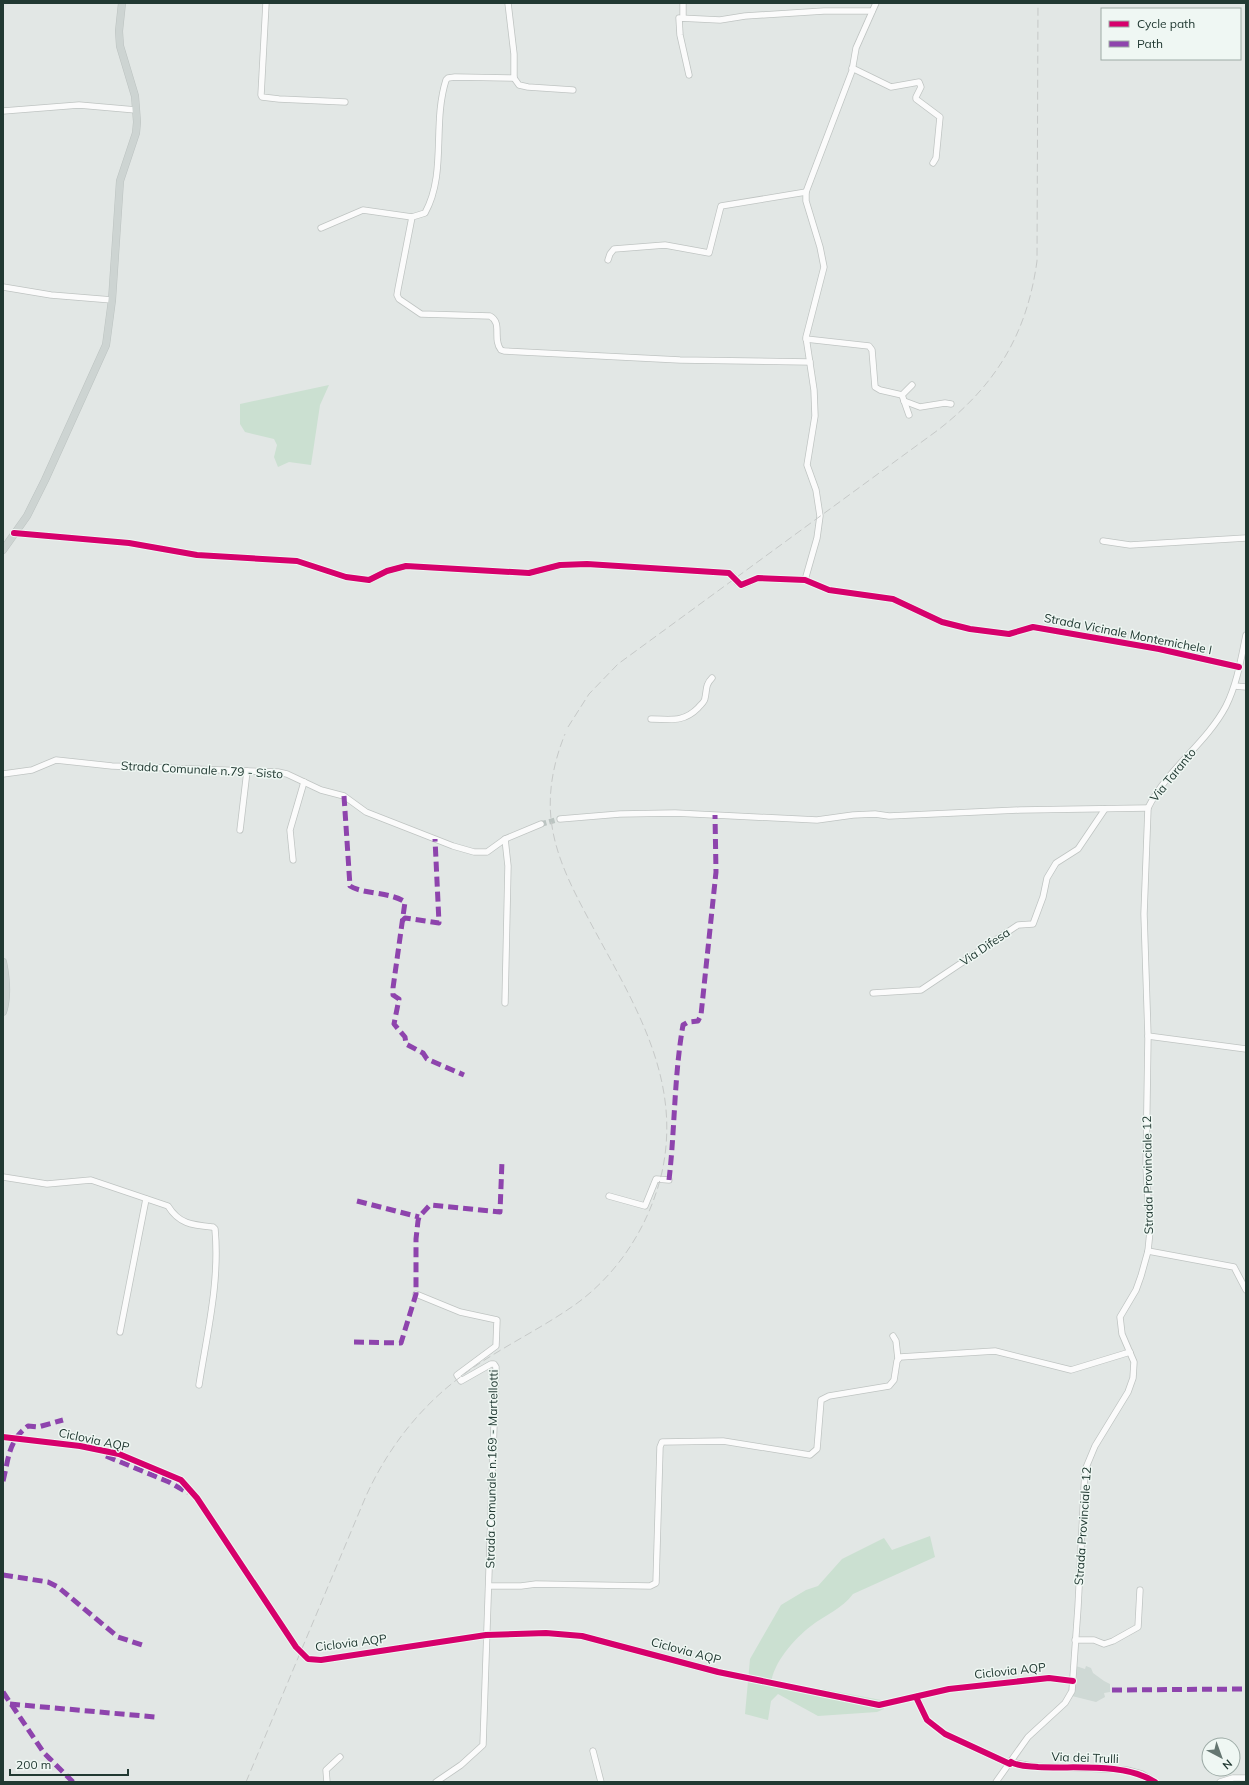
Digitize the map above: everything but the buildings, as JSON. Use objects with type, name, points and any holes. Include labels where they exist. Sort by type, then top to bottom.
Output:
[{"type":"main road","points":[[3,550],[27,516],[45,480],[106,345],[112,300],[120,181],[136,133],[135,96],[120,46],[119,31],[122,3]]},
{"type":"main road","points":[[3,962],[5,973],[5,1004],[3,1012]]},
{"type":"street","points":[[266,3],[262,97],[345,102]]},
{"type":"street","points":[[508,3],[514,54],[514,78],[522,87],[573,90]]},
{"type":"street","points":[[683,3],[683,18]]},
{"type":"street","points":[[805,580],[817,538],[820,516],[816,490],[807,465],[815,416],[814,390],[806,339],[824,267],[820,247],[806,202],[806,192],[827,139],[852,68],[856,48],[876,3]]},
{"type":"street","points":[[689,75],[680,35],[679,18],[720,20],[744,16],[824,11],[872,11]]},
{"type":"street","points":[[852,68],[891,87],[919,82],[921,87],[916,100],[940,117],[936,158],[933,163]]},
{"type":"street","points":[[321,228],[363,210],[412,217],[425,214],[437,178],[437,131],[446,80],[448,78],[455,77],[514,78]]},
{"type":"street","points":[[3,111],[79,105],[136,110]]},
{"type":"street","points":[[608,260],[614,249],[662,245],[709,253],[721,206],[806,192]]},
{"type":"street","points":[[412,217],[397,295],[399,299],[420,314],[490,316],[497,325],[497,343],[501,350],[534,351],[563,355],[680,360],[810,362]]},
{"type":"street","points":[[3,287],[51,296],[112,300]]},
{"type":"street","points":[[806,339],[869,346],[872,350],[875,387],[880,390],[902,395]]},
{"type":"street","points":[[902,395],[912,385]]},
{"type":"street","points":[[902,395],[909,415]]},
{"type":"street","points":[[904,401],[920,407],[946,403],[951,404]]},
{"type":"street","points":[[14,533],[129,543],[197,555],[297,561],[346,576],[369,580],[387,571],[406,566],[529,573],[560,565],[587,564],[729,573],[733,576]]},
{"type":"street","points":[[1102,542],[1130,545],[1246,538]]},
{"type":"street","name":"Strada Vicinale Montemichele I","points":[[737,582],[743,585],[758,578],[805,580],[829,590],[893,599],[942,622],[970,629],[1009,634],[1033,626],[1160,649],[1239,667]]},
{"type":"street","name":"Via Taranto","points":[[1144,927],[1148,808],[1155,794],[1219,718],[1235,686],[1246,635]]},
{"type":"street","points":[[651,719],[685,719],[705,701],[706,687],[712,678]]},
{"type":"street","points":[[1235,686],[1246,687]]},
{"type":"street","name":"Strada Comunale n.79 - Sisto","points":[[3,774],[32,770],[56,760],[112,766],[287,774],[321,790],[344,796],[370,814],[453,846],[474,852],[488,852],[505,839],[541,824]]},
{"type":"street","points":[[240,830],[247,771]]},
{"type":"street","points":[[293,860],[290,830],[304,782]]},
{"type":"street","points":[[560,819],[620,814],[675,812],[817,820],[875,814],[889,816],[1148,808]]},
{"type":"street","name":"Via Difesa","points":[[873,993],[921,990],[1018,925],[1033,924],[1043,897],[1047,878],[1056,863],[1078,849],[1105,809]]},
{"type":"street","points":[[505,839],[508,866],[505,1003]]},
{"type":"street","name":"Strada Provinciale 12","points":[[996,1782],[1011,1763],[1028,1737],[1069,1698],[1073,1681],[1076,1640],[1085,1470],[1095,1446],[1128,1392],[1133,1378],[1134,1362],[1122,1334],[1120,1317],[1136,1290],[1148,1251],[1150,1231],[1146,1167],[1148,1036],[1144,927]]},
{"type":"street","points":[[1148,1036],[1246,1049]]},
{"type":"street","points":[[3,1177],[47,1184],[92,1180],[168,1206],[174,1216],[183,1222],[198,1226],[212,1227],[215,1229],[216,1260],[212,1304],[199,1385]]},
{"type":"street","points":[[609,1196],[645,1206],[656,1179],[669,1180]]},
{"type":"street","points":[[120,1332],[146,1199]]},
{"type":"street","points":[[1148,1251],[1234,1267],[1246,1290]]},
{"type":"street","name":"Strada Comunale n.169 - Martellotti","points":[[416,1294],[460,1312],[497,1320],[496,1346],[457,1375],[461,1381],[491,1364],[496,1366],[490,1586],[486,1635],[483,1745],[461,1765],[436,1782]]},
{"type":"street","points":[[490,1586],[654,1585],[658,1579],[660,1447],[662,1442],[723,1441],[810,1455],[817,1449],[821,1400],[829,1396],[889,1386],[894,1380],[898,1359],[896,1341],[893,1336]]},
{"type":"street","points":[[898,1359],[905,1357],[995,1351],[1071,1370],[1130,1352]]},
{"type":"street","points":[[1076,1640],[1094,1640],[1104,1644],[1138,1627],[1140,1590]]},
{"type":"street","name":"Via dei Trulli","points":[[916,1697],[927,1720],[945,1734],[1011,1763],[1032,1766],[1127,1770],[1142,1774],[1155,1782]]},
{"type":"street","points":[[593,1751],[601,1782]]},
{"type":"street","points":[[326,1782],[326,1770],[340,1757]]},
{"type":"street","points":[[1220,1782],[1233,1778],[1246,1778]]},
{"type":"shaded area","points":[[1076,1666],[1085,1669],[1086,1666],[1091,1668],[1093,1673],[1110,1684],[1110,1692],[1104,1693],[1105,1697],[1096,1702],[1072,1696],[1077,1682]]},
{"type":"green space","points":[[329,385],[320,405],[311,465],[289,462],[278,467],[274,457],[277,445],[274,439],[245,432],[240,424],[240,404]]},
{"type":"green space","points":[[930,1536],[935,1557],[853,1594],[844,1604],[816,1622],[791,1645],[780,1660],[773,1676],[771,1684],[822,1689],[881,1700],[884,1709],[877,1712],[818,1716],[778,1694],[771,1701],[768,1720],[745,1714],[750,1659],[781,1605],[806,1590],[818,1586],[842,1559],[884,1538],[892,1550]]},
{"type":"tunnel","points":[[541,824],[560,819]]},
{"type":"railway","points":[[568,727],[589,694],[618,664],[938,430],[977,395],[1006,356],[1017,335],[1025,312],[1037,261],[1038,3]]},
{"type":"railway","points":[[246,1782],[366,1496],[374,1479],[405,1431],[430,1403],[459,1378],[487,1358],[562,1314],[592,1292],[606,1278],[631,1246],[650,1210],[657,1191],[662,1172],[667,1137],[665,1103],[659,1071],[649,1039],[636,1009],[570,882],[560,858],[553,832],[550,808],[551,786],[555,765],[565,734]]},
{"type":"marked path","points":[[344,796],[350,886],[355,889],[392,896],[405,902],[393,988],[393,995],[399,999],[394,1024],[405,1037],[406,1044],[423,1053],[427,1059],[464,1075]]},
{"type":"marked path","points":[[669,1180],[676,1083],[683,1025],[688,1022],[698,1021],[701,1015],[716,872],[715,815]]},
{"type":"marked path","points":[[402,921],[405,918],[439,923],[435,839]]},
{"type":"marked path","points":[[354,1342],[401,1343],[416,1294],[416,1239],[419,1217],[430,1205],[500,1212],[502,1161]]},
{"type":"marked path","points":[[357,1201],[419,1217]]},
{"type":"marked path","points":[[3,1481],[10,1450],[21,1432],[28,1426],[38,1427],[63,1420]]},
{"type":"marked path","points":[[106,1456],[169,1482],[188,1493]]},
{"type":"marked path","points":[[3,1575],[48,1582],[58,1587],[118,1637],[145,1646]]},
{"type":"marked path","points":[[1112,1690],[1246,1689]]},
{"type":"marked path","points":[[3,1692],[44,1753],[73,1782]]},
{"type":"marked path","points":[[10,1704],[155,1717]]},
{"type":"cycle path","points":[[14,533],[129,543],[197,555],[297,561],[346,577],[369,580],[387,571],[406,566],[529,573],[560,565],[587,564],[729,573],[741,585],[758,578],[805,580],[829,590],[893,599],[942,622],[970,629],[1009,634],[1033,627],[1159,649],[1239,667]]},
{"type":"cycle path","name":"Ciclovia AQP","points":[[3,1437],[80,1446],[119,1454],[181,1480],[197,1498],[296,1647],[308,1659],[321,1660],[486,1635],[546,1633],[582,1636],[718,1672],[879,1705],[949,1689],[1049,1678],[1073,1681]]},
{"type":"cycle path","points":[[916,1697],[927,1720],[945,1734],[1010,1764],[1011,1762],[1021,1766],[1114,1769],[1142,1776],[1155,1782]]}]
